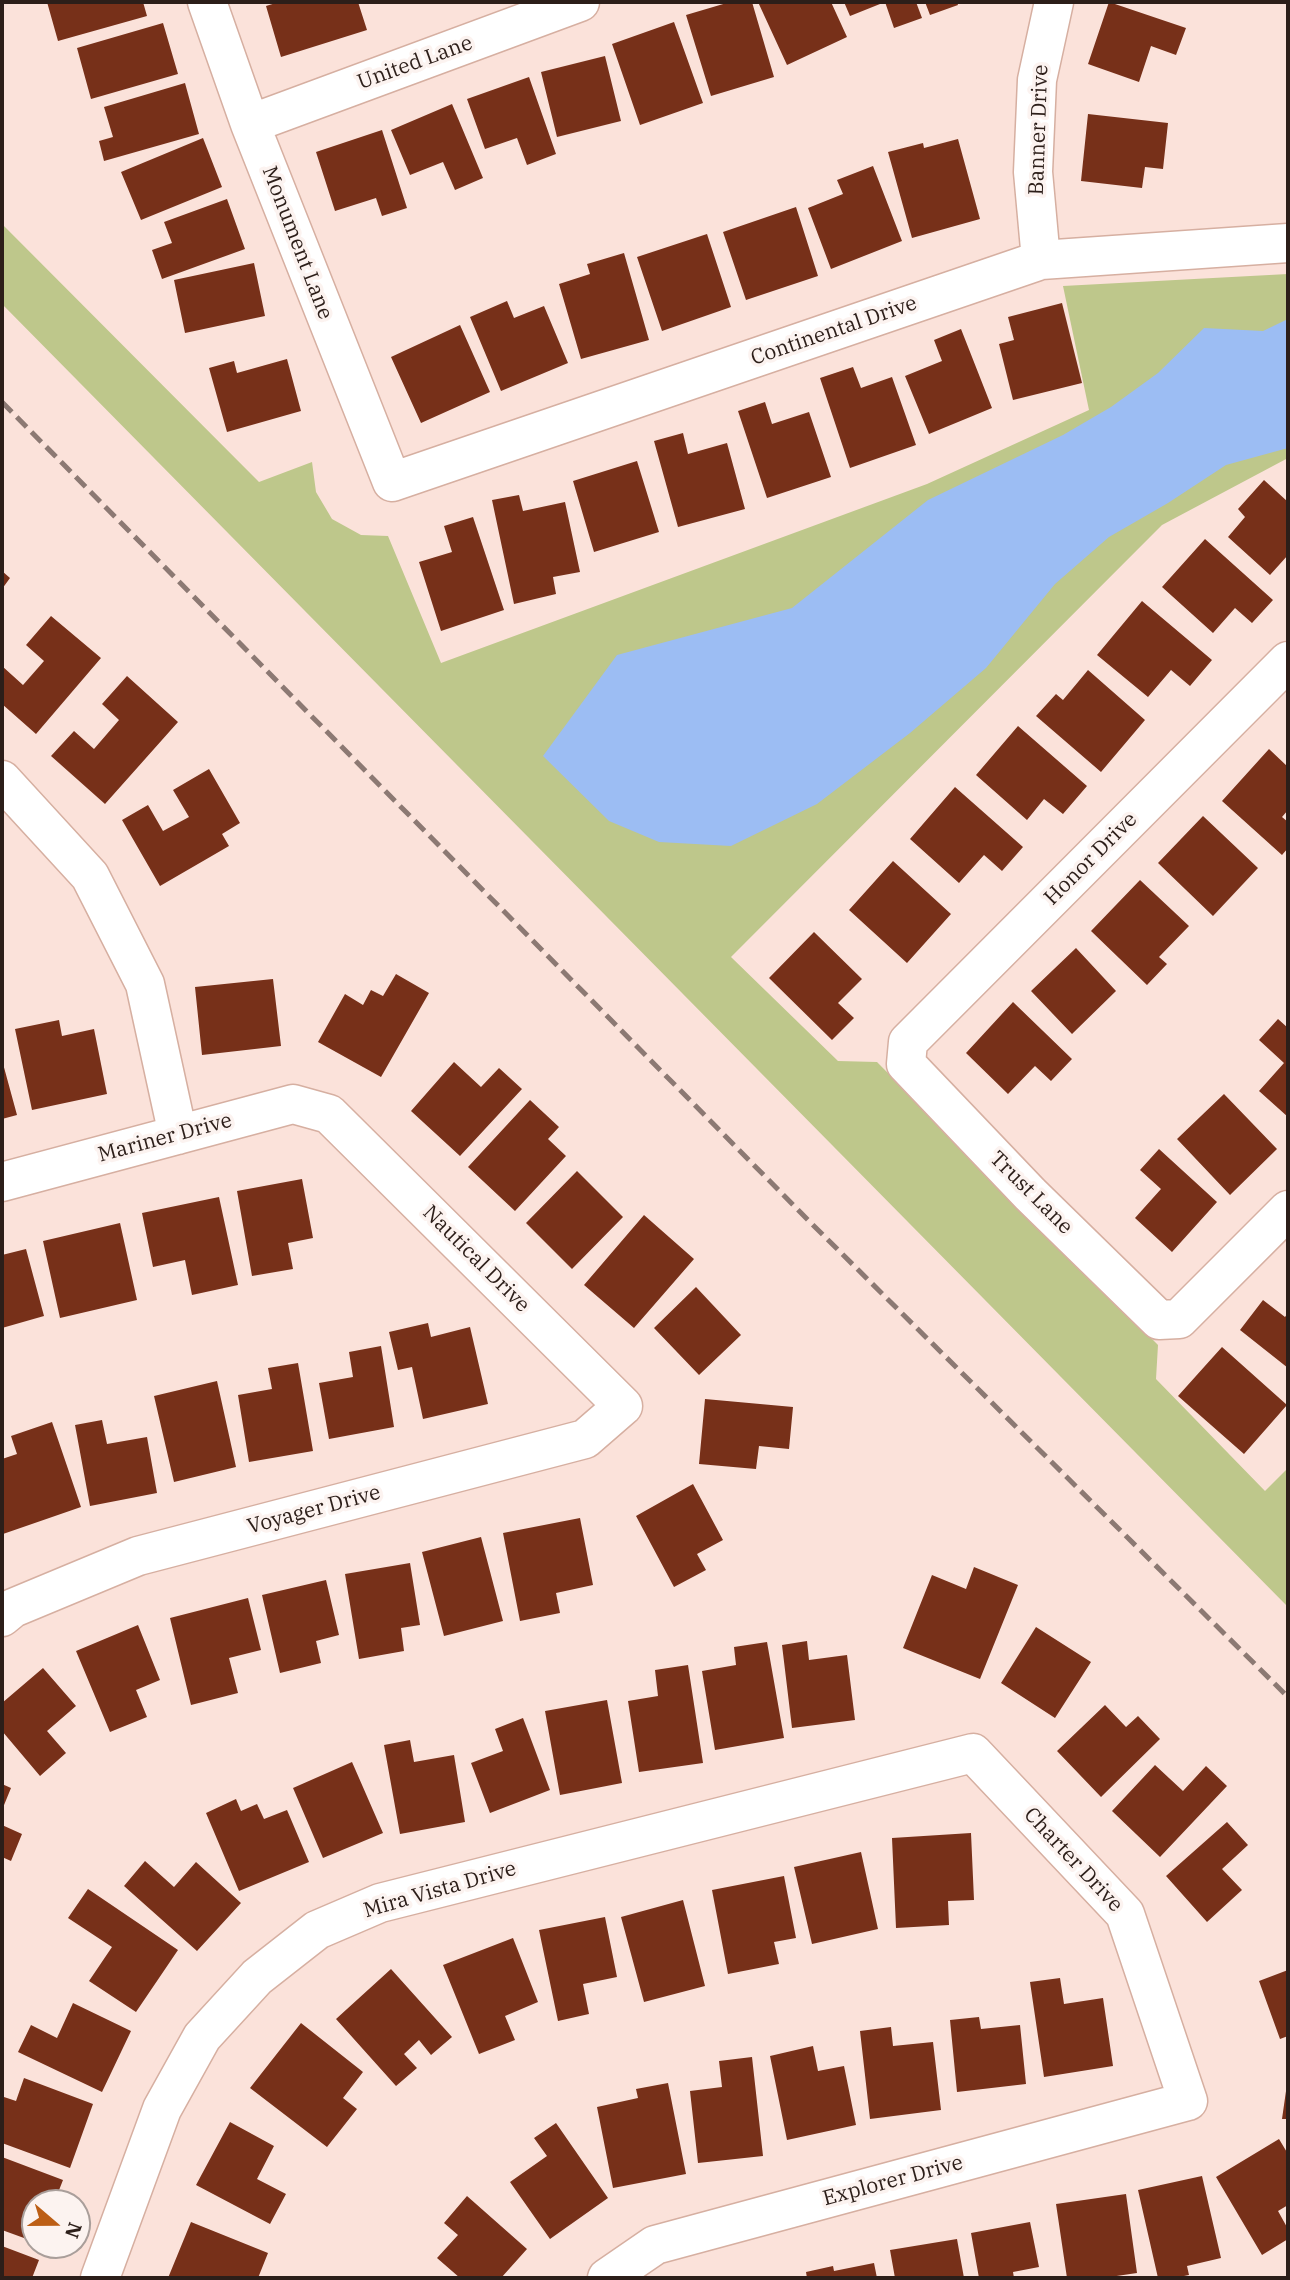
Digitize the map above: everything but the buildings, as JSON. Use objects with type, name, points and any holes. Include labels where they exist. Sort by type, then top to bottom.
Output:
[{"type":"street","name":"Monument Lane","points":[[207,2],[250,124],[392,482]]},
{"type":"street","name":"United Lane","points":[[250,124],[580,2]]},
{"type":"street","name":"Banner Drive","points":[[1041,260],[1033,172],[1037,79],[1054,2]]},
{"type":"street","name":"Continental Drive","points":[[392,482],[1041,260],[1288,243]]},
{"type":"street","name":"Honor Drive","points":[[906,1064],[908,1042],[1288,661]]},
{"type":"street","points":[[2,780],[90,876],[145,984],[178,1135]]},
{"type":"street","name":"Trust Lane","points":[[906,1064],[1030,1194],[1160,1321],[1179,1319],[1288,1210]]},
{"type":"street","name":"Mariner Drive","points":[[2,1182],[293,1104],[329,1114]]},
{"type":"street","name":"Nautical Drive","points":[[329,1114],[623,1406]]},
{"type":"street","name":"Voyager Drive","points":[[2,1617],[13,1608],[138,1556],[585,1439],[623,1406]]},
{"type":"street","name":"Charter Drive","points":[[973,1753],[1125,1914],[1188,2101]]},
{"type":"street","name":"Mira Vista Drive","points":[[100,2278],[162,2109],[202,2037],[257,1977],[317,1930],[380,1903],[973,1753]]},
{"type":"street","name":"Explorer Drive","points":[[607,2278],[655,2245],[1188,2101]]},
{"type":"green space","points":[[2,224],[259,482],[312,462],[316,492],[332,519],[361,535],[388,536],[441,663],[927,484],[1089,410],[1063,286],[1288,274],[1288,458],[1162,525],[731,957],[838,1061],[877,1062],[1158,1345],[1156,1379],[1265,1491],[1288,1468],[1288,1607],[2,304]]},
{"type":"water","points":[[1288,319],[1288,448],[1226,465],[1109,537],[1055,584],[986,668],[910,733],[817,804],[731,846],[659,842],[609,821],[543,756],[617,655],[792,608],[928,500],[1063,435],[1111,407],[1158,373],[1204,328],[1263,331]]},
{"type":"railway","points":[[2,402],[808,1220],[1288,1697]]}]
